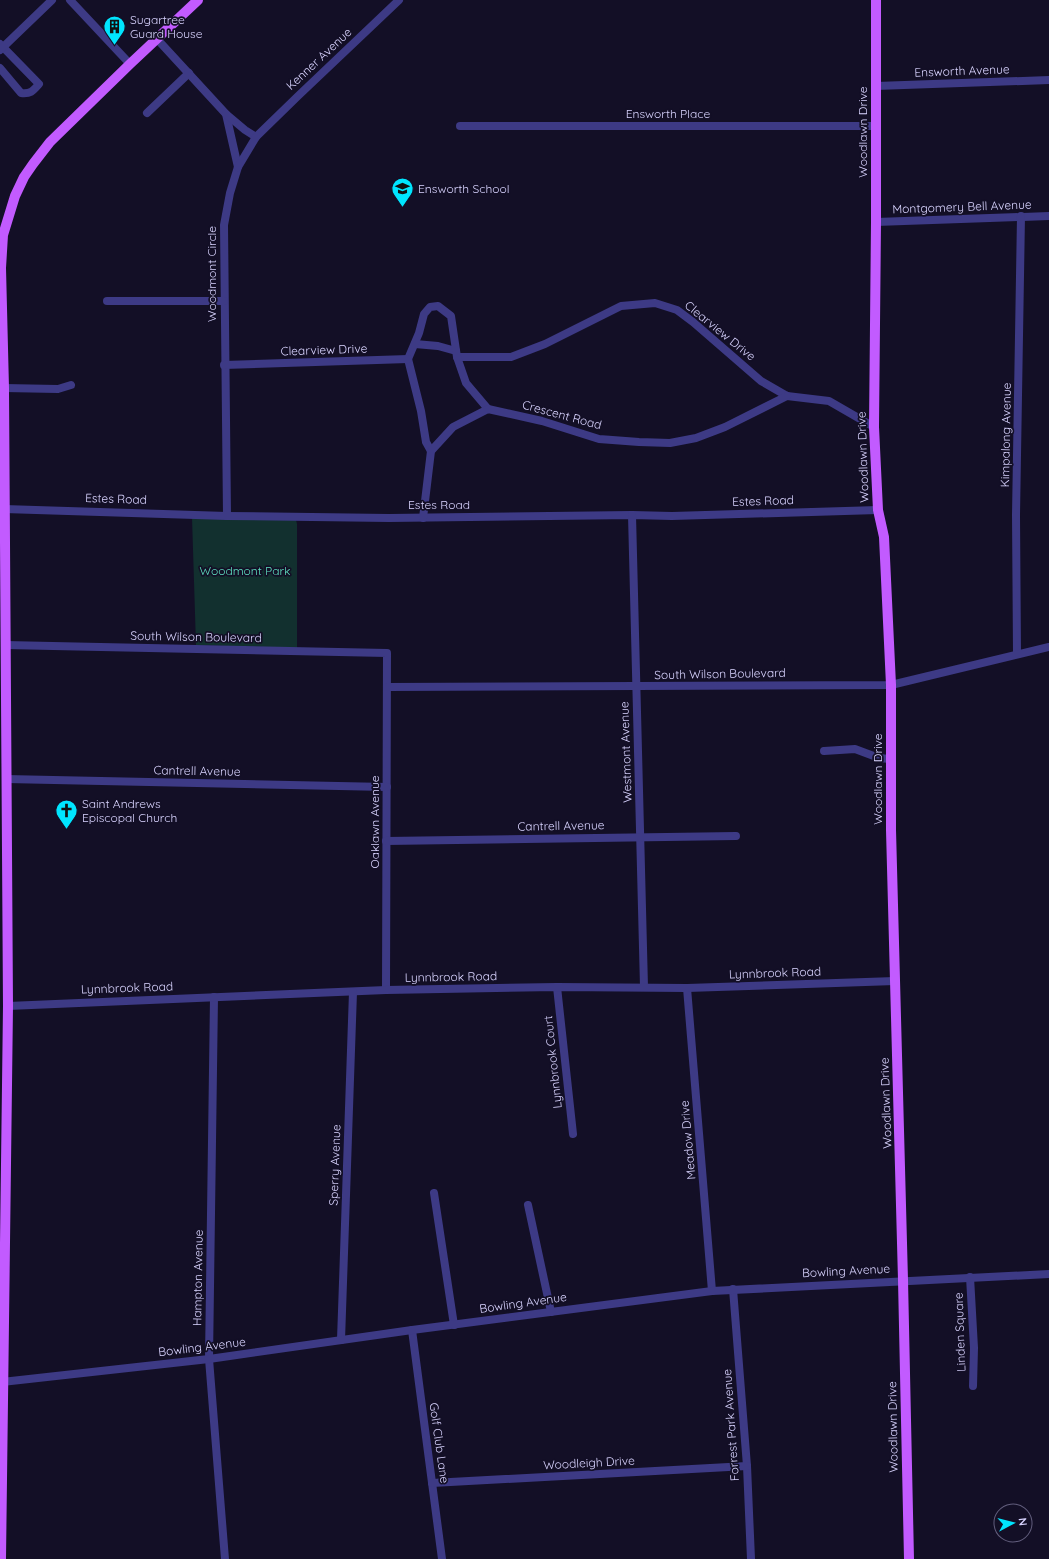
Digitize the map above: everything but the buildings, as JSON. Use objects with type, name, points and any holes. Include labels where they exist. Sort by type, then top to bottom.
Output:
[{"type":"main road","points":[[1,1559],[3,1099],[8,1006],[4,993],[6,779],[2,509],[4,388],[1,268],[2,235],[14,196],[33,164],[50,142],[198,0]]},
{"type":"main road","name":"Woodlawn Drive","points":[[876,0],[874,427],[878,510],[884,537],[891,685],[891,830],[904,1280],[908,1559]]},
{"type":"street","points":[[0,68],[22,93],[28,94],[39,84],[1,47],[52,0]]},
{"type":"street","points":[[70,0],[130,64]]},
{"type":"street","name":"Kenner Avenue","points":[[238,167],[256,137],[400,0]]},
{"type":"street","name":"Woodmont Circle","points":[[157,39],[226,114],[238,167],[230,193],[224,225],[224,365],[227,516]]},
{"type":"street","points":[[147,113],[189,73]]},
{"type":"street","name":"Ensworth Avenue","points":[[876,86],[1049,80]]},
{"type":"street","points":[[226,114],[256,137]]},
{"type":"street","name":"Ensworth Place","points":[[460,126],[875,126]]},
{"type":"street","name":"Kimpalong Avenue","points":[[1017,654],[1016,515],[1021,216]]},
{"type":"street","name":"Montgomery Bell Avenue","points":[[876,222],[1049,216]]},
{"type":"street","points":[[107,301],[224,301]]},
{"type":"street","name":"Clearview Drive","points":[[415,344],[438,346],[457,354],[511,357],[545,344],[621,306],[655,303],[677,310],[761,381],[787,396],[829,401],[874,427]]},
{"type":"street","points":[[423,518],[430,451],[426,442],[421,411],[408,359],[415,344],[424,314],[430,306],[438,306],[451,316],[457,354],[466,383],[488,409],[453,427],[430,451]]},
{"type":"street","name":"Clearview Drive","points":[[224,365],[408,359]]},
{"type":"street","points":[[4,388],[58,389],[71,385]]},
{"type":"street","name":"Crescent Road","points":[[488,409],[542,421],[599,439],[670,443],[696,438],[725,427],[787,396]]},
{"type":"street","name":"Estes Road","points":[[2,509],[227,516],[423,518],[632,515],[672,516],[878,510]]},
{"type":"street","name":"Westmont Avenue","points":[[632,515],[644,987]]},
{"type":"street","name":"South Wilson Boulevard","points":[[4,645],[387,653]]},
{"type":"street","name":"South Wilson Boulevard","points":[[387,687],[891,685],[1049,647]]},
{"type":"street","name":"Oaklawn Avenue","points":[[386,990],[387,653]]},
{"type":"street","points":[[824,751],[855,749],[879,758],[890,759]]},
{"type":"street","name":"Cantrell Avenue","points":[[6,779],[387,787]]},
{"type":"street","name":"Cantrell Avenue","points":[[386,841],[736,836]]},
{"type":"street","name":"Lynnbrook Road","points":[[8,1006],[386,990],[557,987],[687,988],[895,981]]},
{"type":"street","name":"Lynnbrook Court","points":[[557,987],[573,1134]]},
{"type":"street","name":"Meadow Drive","points":[[687,988],[712,1291]]},
{"type":"street","name":"Sperry Avenue","points":[[341,1340],[353,992]]},
{"type":"street","name":"Hampton Avenue","points":[[214,997],[209,1359],[225,1559]]},
{"type":"street","points":[[434,1193],[454,1325]]},
{"type":"street","points":[[528,1205],[551,1312]]},
{"type":"street","name":"Bowling Avenue","points":[[2,1382],[209,1359],[412,1330],[712,1291],[904,1280],[1049,1274]]},
{"type":"street","name":"Linden Square","points":[[970,1277],[974,1348],[973,1386]]},
{"type":"street","name":"Forrest Park Avenue","points":[[733,1289],[747,1466],[752,1559]]},
{"type":"street","name":"Golf Club Lane","points":[[412,1330],[442,1559]]},
{"type":"street","name":"Woodleigh Drive","points":[[432,1483],[747,1466]]},
{"type":"green space","name":"Woodmont Park","points":[[192,518],[296,520],[297,648],[196,645]]},
{"type":"place","name":"Sugartree Guard House","points":[[115,46]]},
{"type":"place","name":"Ensworth School","points":[[402,208]]},
{"type":"place","name":"Saint Andrews Episcopal Church","points":[[66,830]]}]
